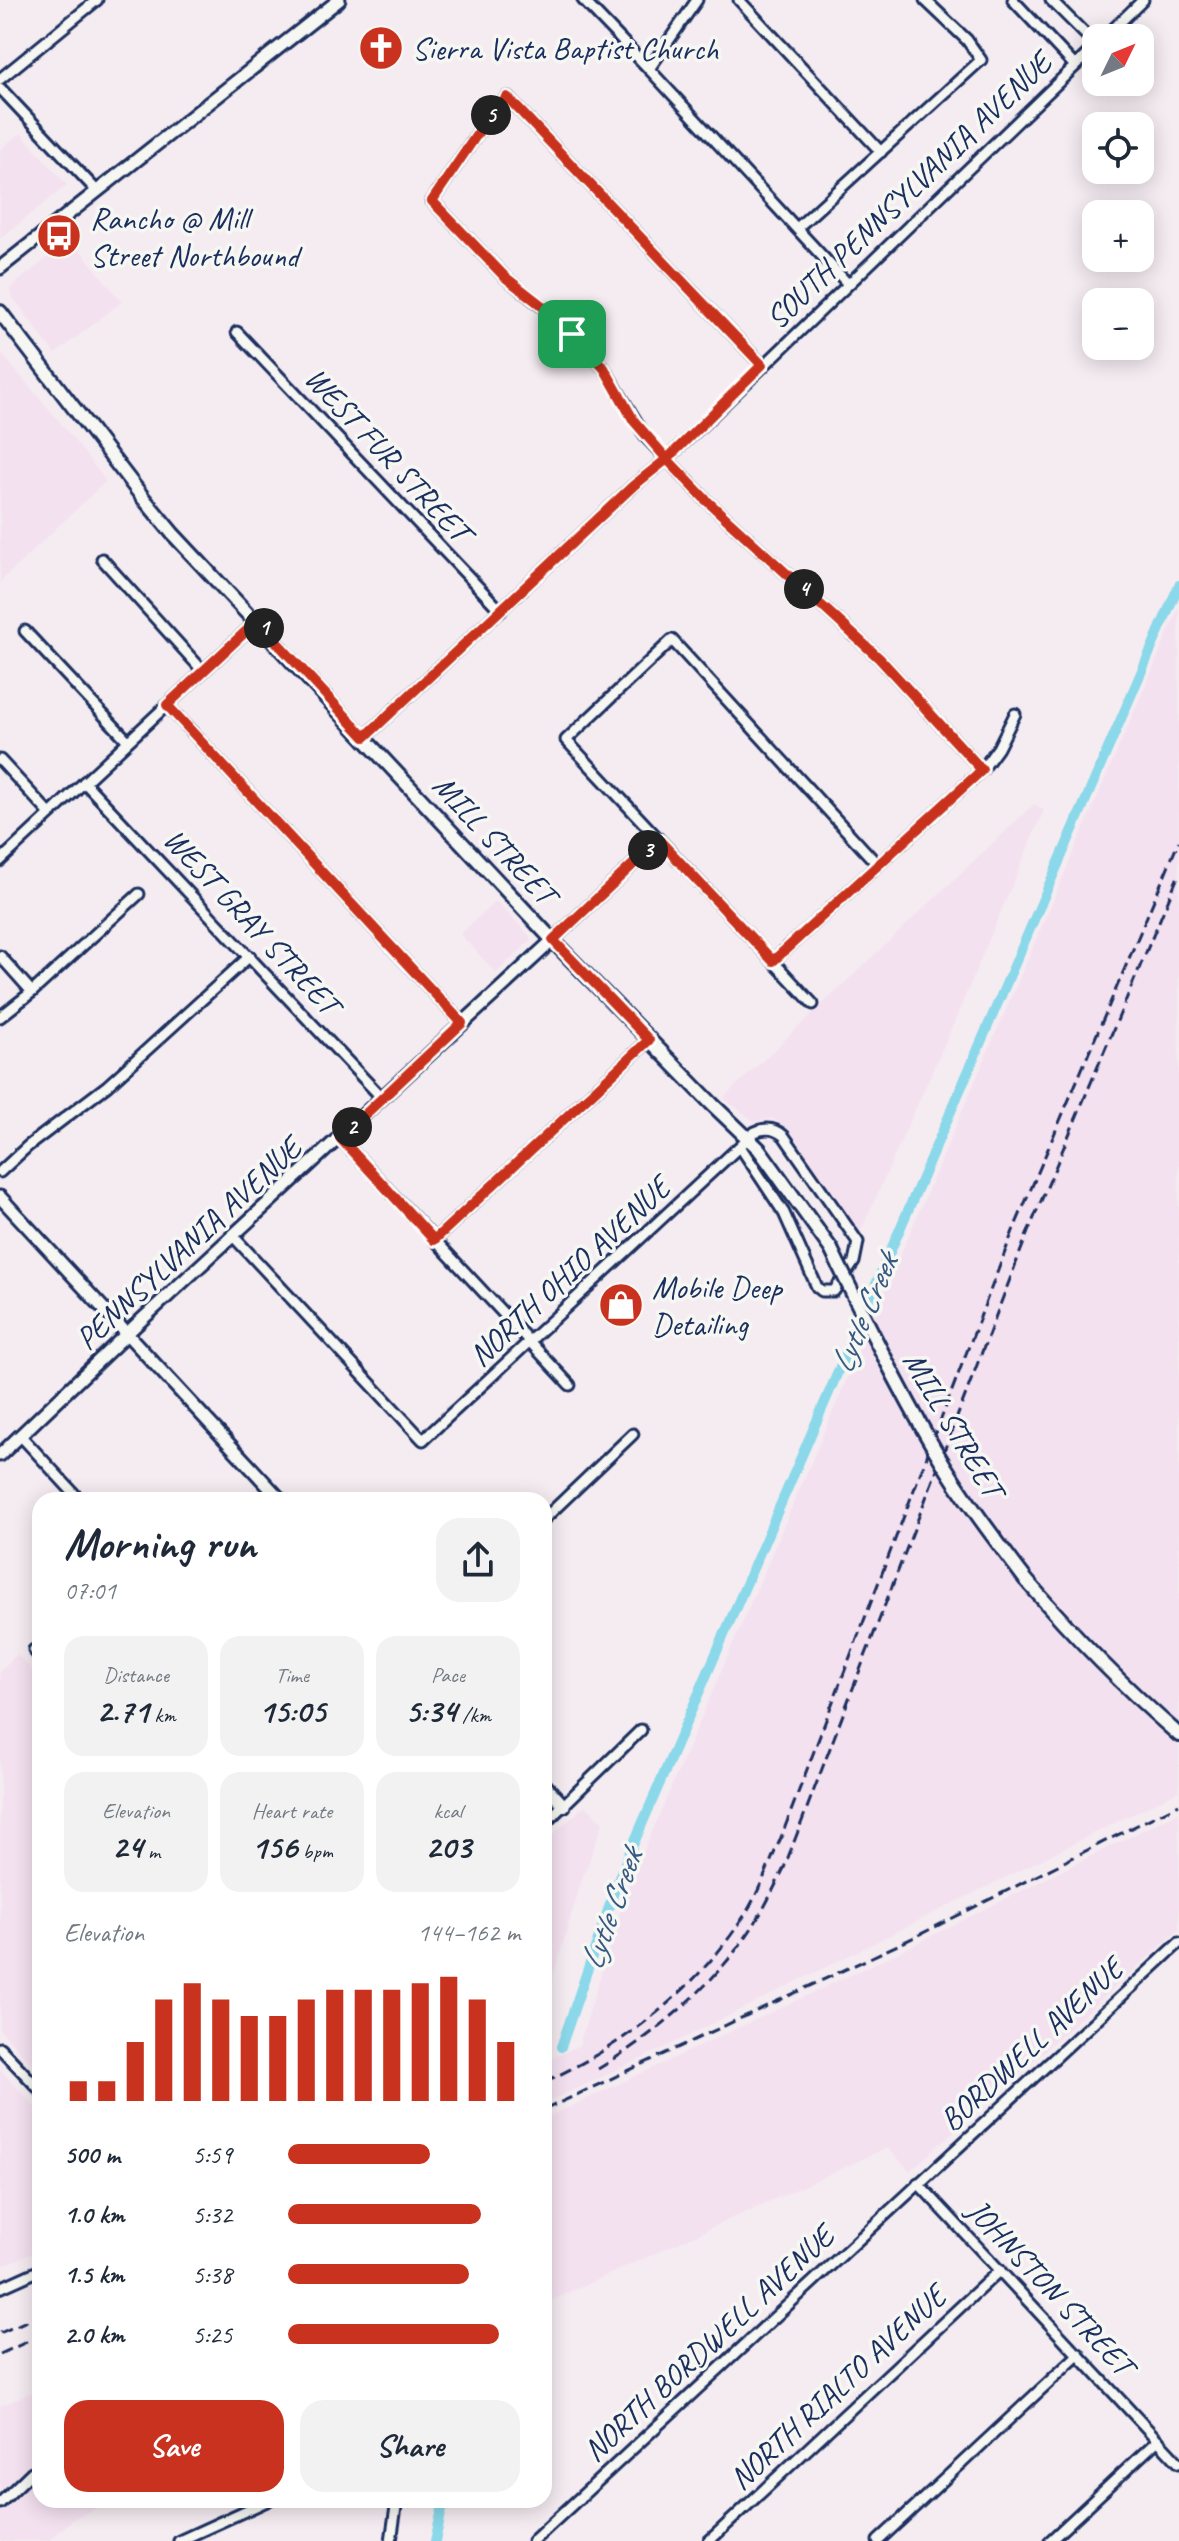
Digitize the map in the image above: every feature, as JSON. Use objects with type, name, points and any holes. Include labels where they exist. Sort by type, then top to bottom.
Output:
[{"type":"main road","name":"MILL STREET","points":[[0,312],[144,499],[745,1144],[759,1149],[831,1249],[881,1351],[936,1452],[989,1532],[1076,1638],[1179,1735]]},
{"type":"street","points":[[0,79],[97,0]]},
{"type":"street","points":[[0,268],[339,0]]},
{"type":"street","points":[[583,0],[847,283]]},
{"type":"street","points":[[649,69],[697,0]]},
{"type":"street","points":[[739,0],[881,152]]},
{"type":"street","points":[[797,228],[981,60],[960,33],[925,0]]},
{"type":"street","points":[[1013,0],[1075,66]]},
{"type":"street","points":[[1051,0],[1082,32]]},
{"type":"street","points":[[1118,24],[1143,0]]},
{"type":"street","name":"SOUTH PENNSYLVANIA AVENUE","points":[[365,737],[615,502],[667,459],[1082,59]]},
{"type":"street","points":[[0,88],[96,190]]},
{"type":"street","points":[[762,365],[507,97],[486,121],[432,201],[505,277],[555,317],[604,368],[634,421],[706,500],[871,650],[982,770]]},
{"type":"street","name":"WEST FUR STREET","points":[[237,332],[501,611]]},
{"type":"street","points":[[102,559],[203,671]]},
{"type":"street","points":[[0,861],[257,621]]},
{"type":"street","points":[[25,631],[128,741]]},
{"type":"street","points":[[813,1004],[566,740],[672,640],[877,864]]},
{"type":"street","points":[[167,705],[462,1023]]},
{"type":"street","points":[[773,961],[982,770],[998,748],[1015,714]]},
{"type":"street","points":[[0,760],[50,814]]},
{"type":"street","name":"WEST GRAY STREET","points":[[84,782],[382,1098]]},
{"type":"street","points":[[553,940],[659,840]]},
{"type":"street","points":[[0,1017],[32,992],[139,894]]},
{"type":"street","name":"PENNSYLVANIA AVENUE","points":[[0,1455],[553,940]]},
{"type":"street","points":[[0,956],[32,992]]},
{"type":"street","points":[[0,1172],[28,1146],[107,1086],[250,956]]},
{"type":"street","points":[[434,1240],[649,1040]]},
{"type":"street","points":[[761,1129],[778,1131],[858,1242],[854,1262],[834,1291],[817,1287],[784,1213],[745,1144],[761,1129]]},
{"type":"street","points":[[340,1138],[570,1385]]},
{"type":"street","name":"NORTH OHIO AVENUE","points":[[233,1236],[423,1440],[745,1144]]},
{"type":"street","points":[[0,1197],[274,1492]]},
{"type":"street","points":[[552,1511],[633,1434]]},
{"type":"street","points":[[20,1435],[73,1492]]},
{"type":"street","points":[[552,1817],[641,1730]]},
{"type":"street","points":[[552,1793],[564,1806]]},
{"type":"street","name":"BORDWELL AVENUE","points":[[918,2183],[1179,1943]]},
{"type":"street","points":[[0,2048],[32,2082]]},
{"type":"street","name":"JOHNSTON STREET","points":[[918,2183],[1179,2463]]},
{"type":"street","name":"NORTH BORDWELL AVENUE","points":[[533,2541],[918,2183]]},
{"type":"street","name":"NORTH RIALTO AVENUE","points":[[709,2541],[1000,2270]]},
{"type":"street","points":[[0,2288],[32,2274]]},
{"type":"street","points":[[878,2541],[1079,2354]]},
{"type":"street","points":[[1050,2541],[1158,2440]]},
{"type":"street","points":[[0,2503],[32,2472]]},
{"type":"street","points":[[179,2541],[251,2508]]},
{"type":"street","points":[[391,2541],[396,2508]]},
{"type":"shaded area","points":[[22,134],[67,185],[0,239],[0,149]]},
{"type":"shaded area","points":[[69,240],[122,302],[55,354],[11,295],[10,288]]},
{"type":"shaded area","points":[[0,352],[106,481],[0,582]]},
{"type":"shaded area","points":[[1179,607],[1179,1791],[658,2051],[552,2100],[552,2059],[579,2045],[626,1892]]},
{"type":"shaded area","points":[[1034,804],[1044,810],[860,1233],[792,1134],[772,1118],[755,1122],[723,1098]]},
{"type":"shaded area","points":[[496,901],[530,936],[530,941],[496,973],[460,934]]},
{"type":"shaded area","points":[[17,1654],[32,1670],[32,2064],[0,2030],[0,1671]]},
{"type":"shaded area","points":[[585,1805],[603,1823],[552,1979],[552,1836]]},
{"type":"shaded area","points":[[1179,1812],[1179,1930],[910,2171],[887,2148],[552,2300],[552,2115],[897,1953]]},
{"type":"shaded area","points":[[0,2069],[32,2103],[32,2253],[0,2267]]},
{"type":"shaded area","points":[[32,2392],[32,2508],[97,2508],[75,2518],[49,2541],[0,2541],[0,2406]]},
{"type":"waterway","name":"Lytle Creek","points":[[561,2047],[620,1875],[1179,585]]},
{"type":"waterway","name":"Lytle Creek","points":[[435,2541],[442,2508]]},
{"type":"railway","points":[[552,2078],[603,2051],[683,1990],[727,1940],[756,1895],[780,1840],[1013,1231],[1179,841]]},
{"type":"railway","points":[[598,2069],[659,2027],[730,1958],[751,1930],[784,1868],[1028,1232],[1179,874]]},
{"type":"railway","points":[[552,2106],[919,1935],[1179,1804]]},
{"type":"railway","points":[[0,2333],[32,2319]]},
{"type":"railway","points":[[0,2354],[32,2340]]},
{"type":"place","name":"Sierra Vista Baptist Church","points":[[381,48]]},
{"type":"place","name":"Rancho @ Mill Street Northbound","points":[[59,236]]},
{"type":"place","name":"Mobile Deep Detailing","points":[[621,1305]]},
{"type":"route","points":[[572,334],[505,277],[432,201],[486,121],[507,97],[762,365],[667,459],[706,500],[854,633],[982,770],[773,961],[659,840],[553,940],[649,1040],[434,1240],[340,1138],[462,1023],[167,705],[257,621],[365,737],[633,486],[667,459],[634,421],[604,368],[572,334]]}]
